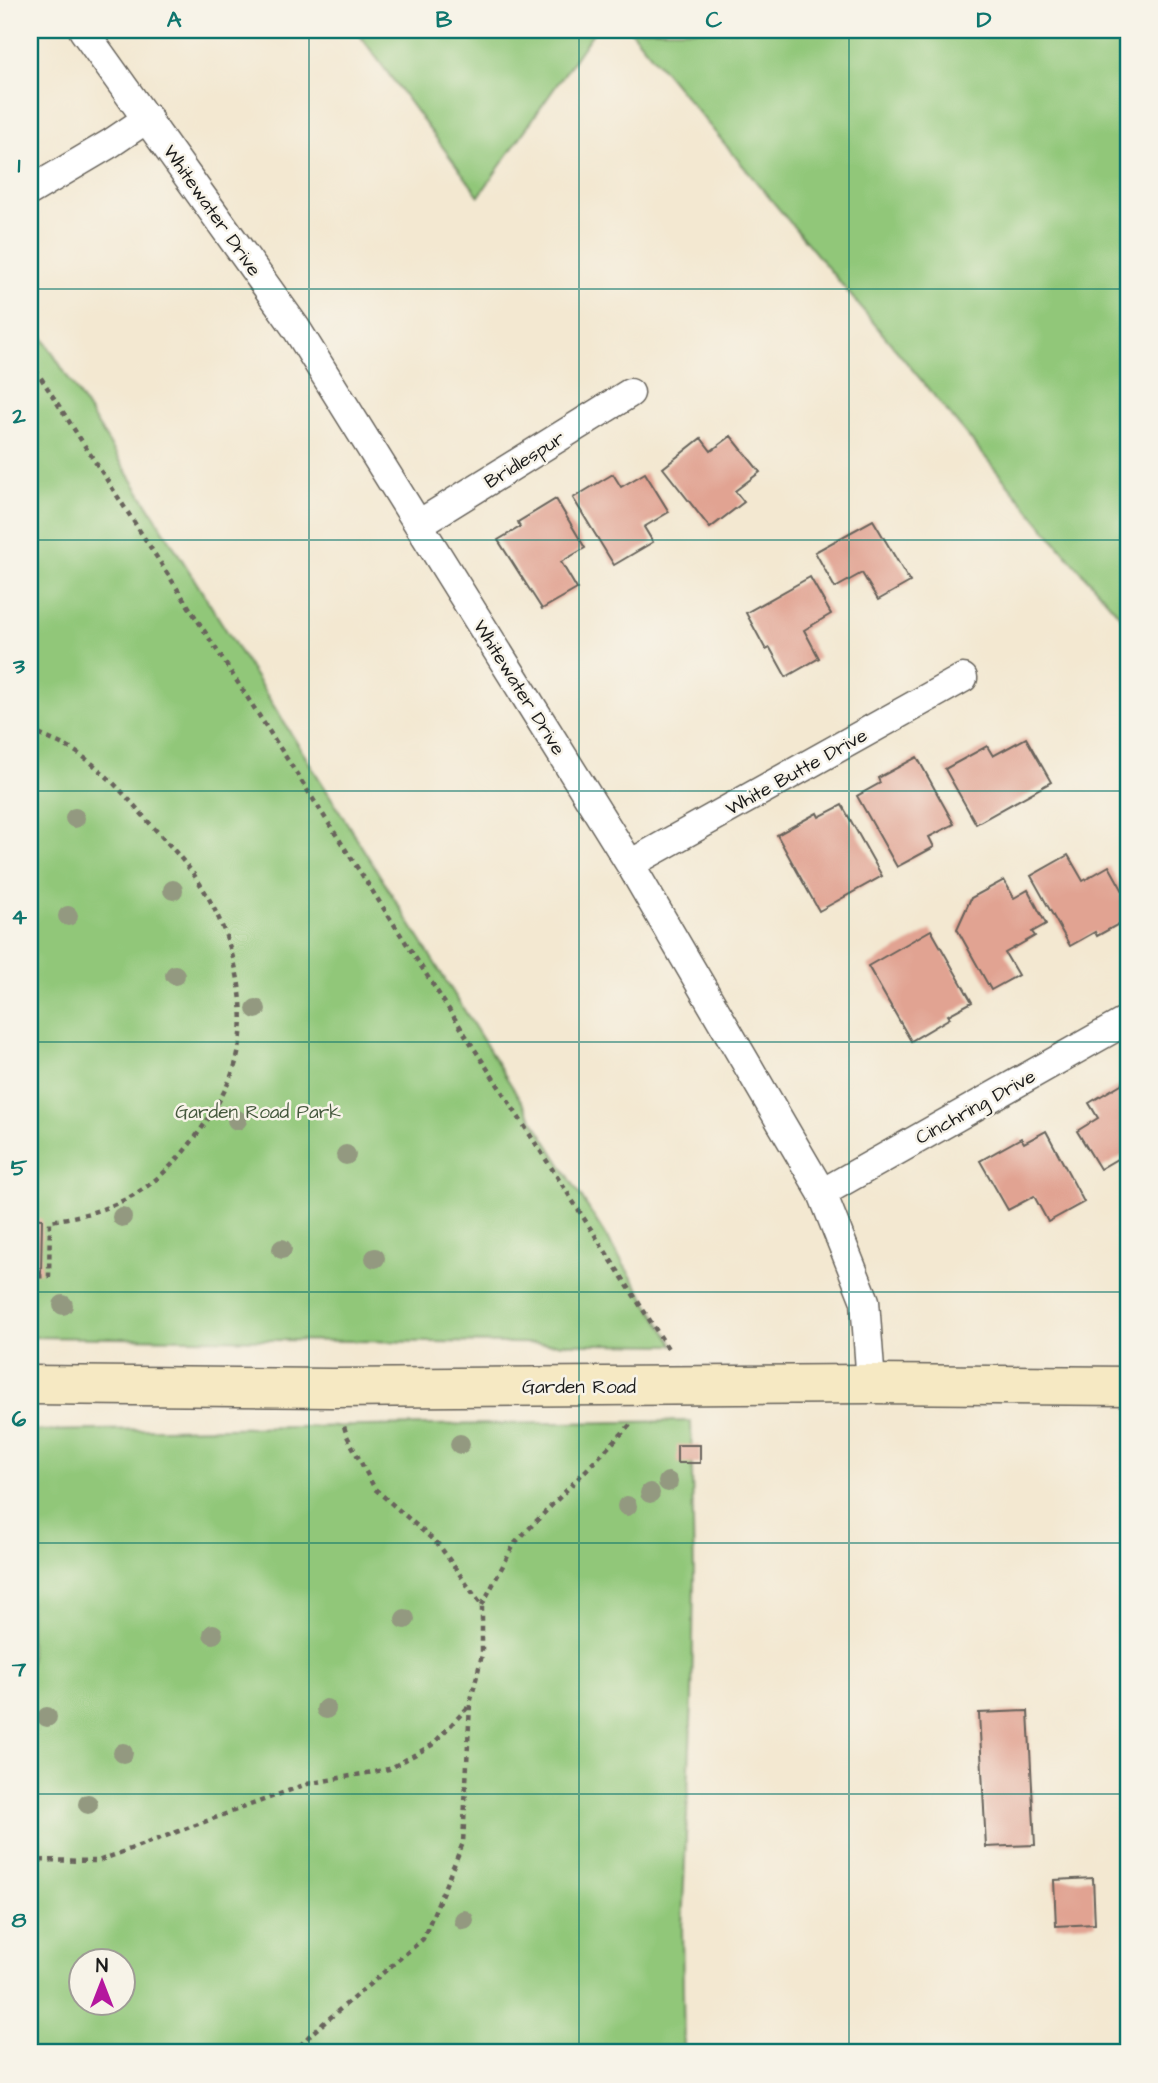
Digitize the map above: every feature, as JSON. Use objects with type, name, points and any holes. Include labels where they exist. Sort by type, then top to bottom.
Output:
[{"type":"street","name":"Whitewater Drive","points":[[83,30],[296,328],[629,864],[822,1193],[865,1301],[871,1384]]},
{"type":"street","points":[[30,191],[148,118]]},
{"type":"street","name":"Bridlespur","points":[[419,524],[629,393]]},
{"type":"street","name":"White Butte Drive","points":[[629,864],[963,678]]},
{"type":"street","name":"Cinchring Drive","points":[[822,1193],[1128,1020]]},
{"type":"street","name":"Garden Road","points":[[30,1385],[332,1388],[871,1384],[1128,1386]]},
{"type":"path","points":[[30,360],[680,1386],[515,1544],[482,1606],[482,1655],[470,1704],[463,1843],[423,1939],[312,2033],[293,2053]]},
{"type":"path","points":[[30,730],[63,744],[99,769],[189,868],[217,915],[231,952],[239,988],[241,1027],[236,1061],[221,1099],[184,1152],[167,1171],[141,1192],[104,1209],[50,1221],[49,1276],[30,1277]]},
{"type":"path","points":[[332,1388],[347,1436],[375,1489],[439,1545],[482,1606]]},
{"type":"path","points":[[30,1860],[98,1861],[307,1784],[389,1769],[432,1745],[470,1704]]},
{"type":"green space","points":[[356,30],[595,30],[479,196]]},
{"type":"green space","points":[[630,30],[1128,30],[1128,625],[1065,553]]},
{"type":"green space","name":"Garden Road Park","points":[[30,317],[674,1345],[30,1337]]},
{"type":"green space","points":[[691,1421],[694,1576],[692,1700],[682,1928],[684,2053],[30,2053],[30,1431]]},
{"type":"building","points":[[731,436],[760,472],[735,491],[744,502],[710,528],[663,468],[701,438],[711,451]]},
{"type":"building","points":[[645,473],[669,512],[644,527],[653,542],[614,565],[573,498],[613,474],[621,487]]},
{"type":"building","points":[[556,499],[585,548],[561,562],[577,589],[542,609],[498,540],[520,527],[518,522]]},
{"type":"building","points":[[873,520],[910,582],[878,600],[862,573],[835,588],[815,552]]},
{"type":"building","points":[[810,577],[831,614],[804,630],[819,658],[786,677],[770,648],[766,650],[746,613]]},
{"type":"building","points":[[1026,738],[1051,782],[976,824],[945,769],[987,746],[993,756]]},
{"type":"building","points":[[917,757],[954,824],[929,837],[934,847],[897,867],[857,796],[880,783],[878,778]]},
{"type":"building","points":[[842,805],[882,876],[819,911],[777,835],[817,813],[819,817]]},
{"type":"building","points":[[1068,855],[1083,881],[1109,866],[1128,900],[1128,919],[1097,936],[1095,932],[1070,946],[1031,876]]},
{"type":"building","points":[[1004,880],[1014,898],[1028,890],[1046,924],[1032,932],[1035,936],[1005,953],[1018,975],[991,990],[957,929],[971,898]]},
{"type":"building","points":[[931,930],[972,1002],[911,1041],[868,966]]},
{"type":"building","points":[[1128,1080],[1128,1163],[1124,1155],[1100,1169],[1077,1131],[1098,1118],[1089,1103]]},
{"type":"building","points":[[1046,1131],[1084,1202],[1048,1222],[1034,1196],[1008,1210],[980,1161],[1021,1138],[1024,1143]]},
{"type":"building","points":[[30,1218],[42,1219],[41,1273],[30,1273]]},
{"type":"building","points":[[677,1445],[700,1445],[700,1463],[677,1463]]},
{"type":"building","points":[[1028,1711],[1035,1845],[986,1847],[979,1713]]},
{"type":"building","points":[[1093,1878],[1095,1924],[1056,1926],[1054,1880]]}]
